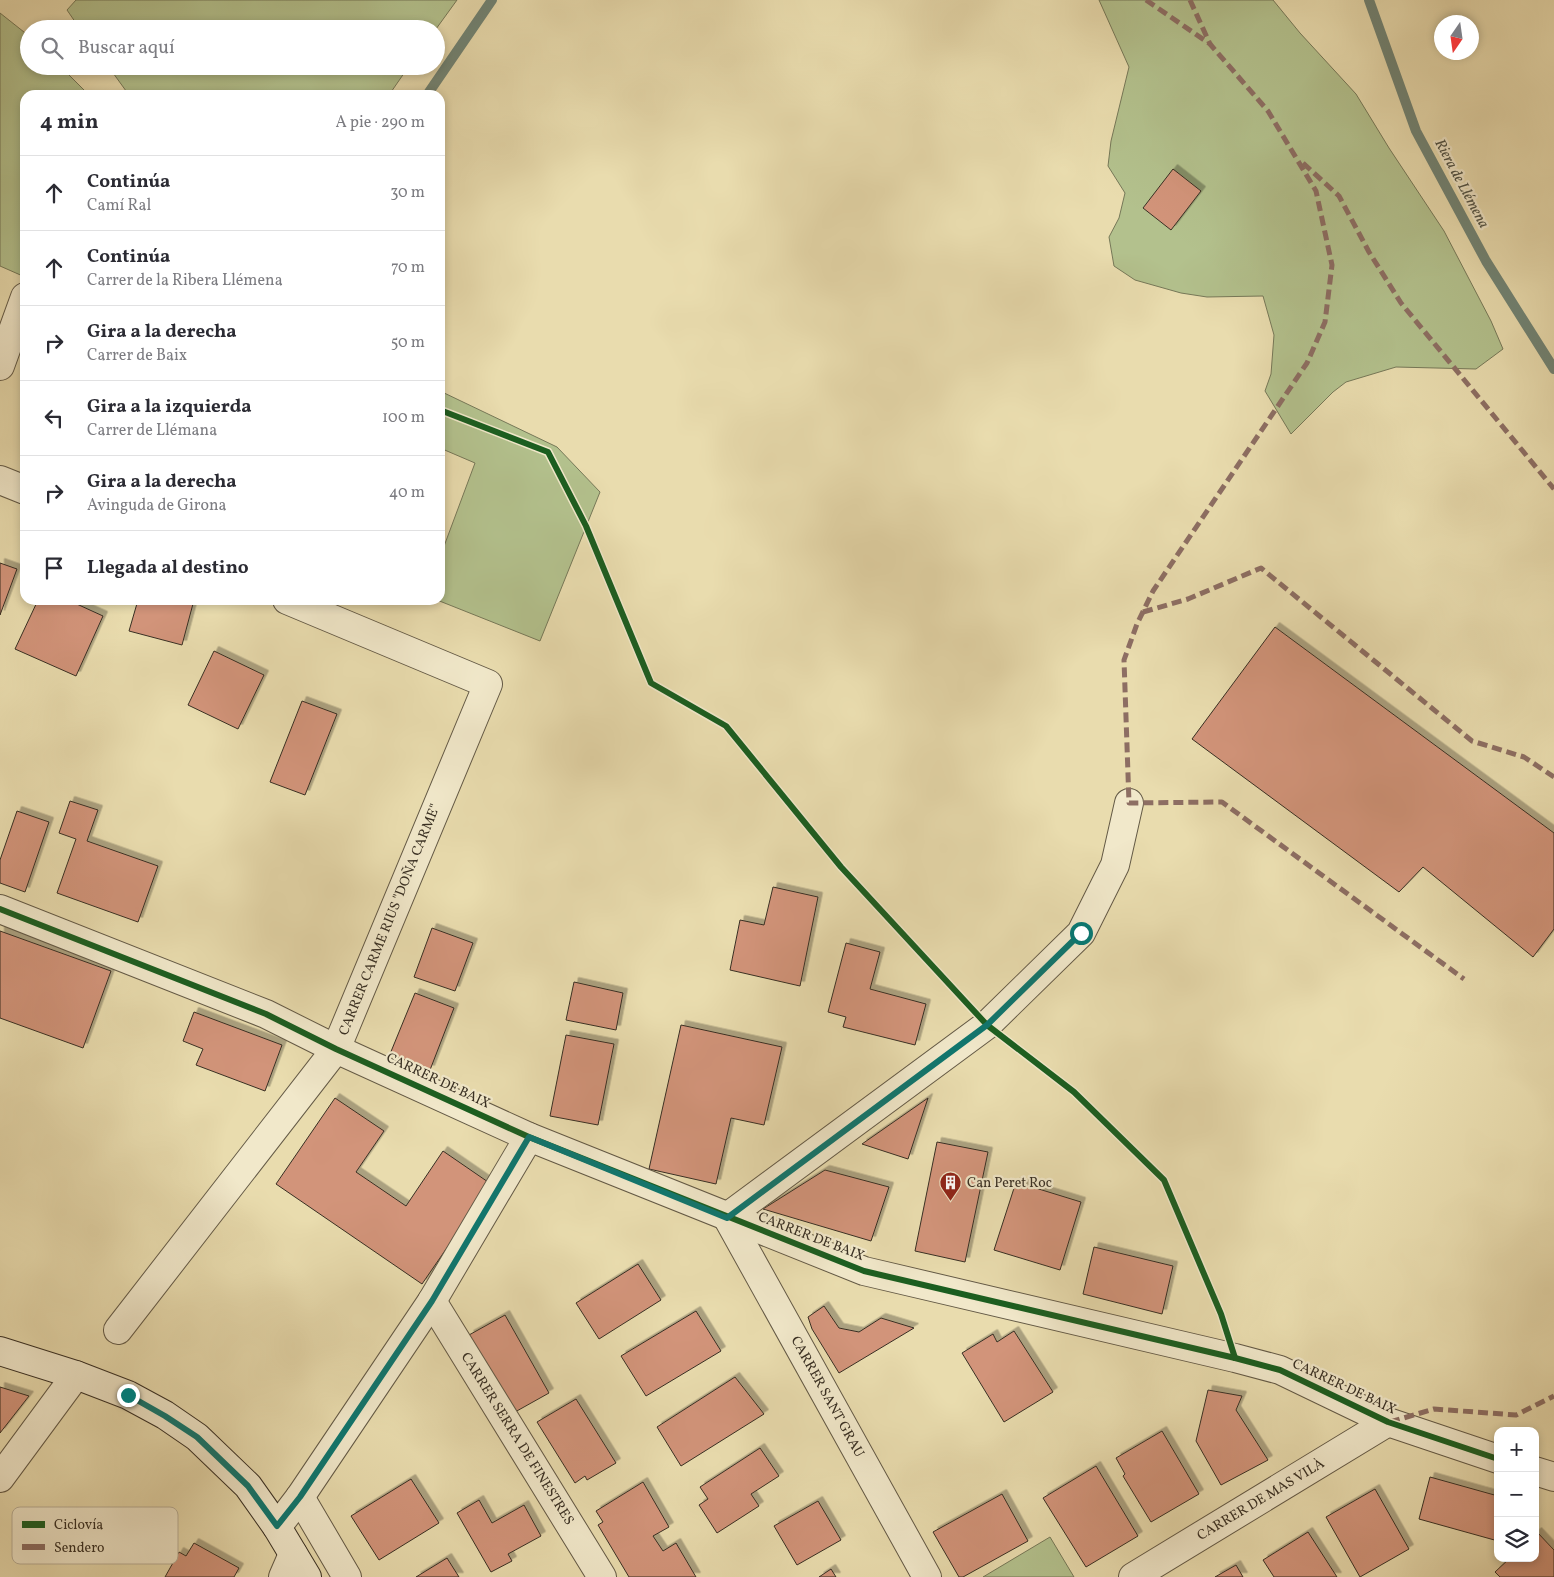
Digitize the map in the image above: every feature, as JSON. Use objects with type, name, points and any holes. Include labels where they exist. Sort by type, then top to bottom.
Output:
[{"type":"street","points":[[0,366],[20,311]]},
{"type":"street","points":[[0,480],[20,488]]},
{"type":"street","name":"CARRER CARME RIUS \"DOÑA CARME\"","points":[[118,1330],[336,1049],[488,684],[299,605]]},
{"type":"street","points":[[727,1218],[987,1025],[1081,933],[1114,865],[1129,803]]},
{"type":"street","name":"CARRER DE BAIX","points":[[0,909],[266,1014],[336,1049],[529,1137],[727,1218],[864,1271],[1280,1370],[1388,1422],[1494,1458]]},
{"type":"street","points":[[277,1526],[300,1497],[432,1301],[529,1137]]},
{"type":"street","name":"CARRER SANT GRAU","points":[[727,1218],[927,1577]]},
{"type":"street","name":"CARRER SERRA DE FINESTRES","points":[[432,1301],[602,1577]]},
{"type":"street","points":[[0,1351],[76,1374],[128,1395],[197,1437],[248,1486],[277,1526],[288,1565],[307,1577]]},
{"type":"street","points":[[0,1478],[76,1374]]},
{"type":"street","name":"CARRER DE MAS VILÀ","points":[[1133,1577],[1388,1422]]},
{"type":"street","points":[[1538,1472],[1554,1477]]},
{"type":"street","points":[[300,1497],[347,1577]]},
{"type":"green space","points":[[76,0],[457,0],[443,20],[74,20],[67,10]]},
{"type":"green space","points":[[1099,0],[1273,0],[1300,33],[1356,94],[1444,231],[1491,321],[1503,349],[1476,369],[1396,367],[1346,382],[1333,392],[1291,434],[1265,391],[1271,374],[1274,335],[1263,296],[1207,297],[1181,293],[1135,280],[1114,266],[1109,237],[1119,218],[1125,193],[1108,166],[1111,141],[1129,67]]},
{"type":"green space","points":[[0,13],[20,29],[20,75],[69,75],[84,90],[20,90],[20,275],[0,266]]},
{"type":"green space","points":[[115,75],[403,75],[392,90],[125,90]]},
{"type":"green space","points":[[445,393],[557,447],[600,492],[540,641],[445,603],[445,544],[475,463],[445,450]]},
{"type":"green space","points":[[1050,1537],[1074,1577],[983,1577]]},
{"type":"building","points":[[1173,169],[1201,191],[1171,230],[1143,208]]},
{"type":"building","points":[[0,563],[17,569],[0,615]]},
{"type":"building","points":[[36,605],[79,605],[103,616],[76,676],[15,649]]},
{"type":"building","points":[[137,605],[193,605],[182,645],[129,631]]},
{"type":"building","points":[[1275,627],[1554,833],[1554,929],[1533,957],[1423,867],[1399,892],[1192,739]]},
{"type":"building","points":[[214,651],[264,675],[238,729],[188,705]]},
{"type":"building","points":[[302,701],[337,714],[305,795],[270,782]]},
{"type":"building","points":[[70,801],[98,810],[87,841],[158,866],[138,922],[57,893],[76,839],[59,833]]},
{"type":"building","points":[[17,811],[49,822],[25,892],[0,883],[0,860]]},
{"type":"building","points":[[773,887],[818,897],[800,986],[730,970],[740,920],[764,925]]},
{"type":"building","points":[[432,928],[473,943],[455,991],[414,977]]},
{"type":"building","points":[[0,931],[111,971],[83,1048],[0,1018]]},
{"type":"building","points":[[846,943],[880,952],[870,989],[926,1004],[915,1045],[843,1027],[846,1017],[828,1012]]},
{"type":"building","points":[[574,982],[623,993],[616,1030],[566,1020]]},
{"type":"building","points":[[415,993],[454,1008],[430,1070],[390,1054]]},
{"type":"building","points":[[194,1012],[282,1045],[265,1091],[196,1065],[203,1049],[183,1041]]},
{"type":"building","points":[[681,1025],[782,1047],[764,1125],[731,1118],[716,1184],[649,1169]]},
{"type":"building","points":[[566,1035],[614,1044],[598,1125],[550,1116]]},
{"type":"building","points":[[335,1098],[384,1131],[356,1172],[406,1206],[443,1151],[491,1184],[422,1284],[276,1184]]},
{"type":"building","points":[[928,1098],[908,1159],[862,1144]]},
{"type":"building","name":"Can Peret Roc","points":[[937,1142],[988,1152],[965,1262],[915,1251]]},
{"type":"building","points":[[825,1170],[889,1187],[871,1241],[763,1209]]},
{"type":"building","points":[[1016,1182],[1081,1202],[1060,1270],[994,1250]]},
{"type":"building","points":[[1094,1247],[1173,1266],[1162,1314],[1083,1294]]},
{"type":"building","points":[[638,1264],[661,1300],[599,1339],[576,1303]]},
{"type":"building","points":[[824,1306],[839,1328],[859,1332],[881,1318],[914,1328],[839,1373],[812,1329],[808,1317]]},
{"type":"building","points":[[696,1311],[721,1351],[646,1396],[621,1356]]},
{"type":"building","points":[[505,1315],[549,1393],[515,1412],[469,1335]]},
{"type":"building","points":[[1014,1331],[1053,1392],[1004,1422],[962,1353],[993,1334],[997,1342]]},
{"type":"building","points":[[735,1377],[764,1414],[681,1466],[657,1427]]},
{"type":"building","points":[[0,1387],[29,1396],[0,1433]]},
{"type":"building","points":[[1208,1390],[1242,1396],[1236,1410],[1268,1460],[1221,1485],[1196,1441]]},
{"type":"building","points":[[576,1399],[616,1463],[587,1480],[585,1476],[575,1483],[537,1422]]},
{"type":"building","points":[[1162,1431],[1199,1494],[1151,1522],[1123,1476],[1125,1474],[1116,1458]]},
{"type":"building","points":[[760,1448],[779,1476],[751,1494],[759,1506],[717,1533],[699,1505],[708,1499],[700,1487]]},
{"type":"building","points":[[1096,1466],[1138,1536],[1086,1567],[1043,1498]]},
{"type":"building","points":[[1430,1477],[1494,1495],[1494,1540],[1419,1519]]},
{"type":"building","points":[[411,1479],[439,1523],[379,1560],[351,1516]]},
{"type":"building","points":[[643,1482],[669,1527],[653,1536],[663,1551],[676,1543],[696,1577],[629,1577],[598,1525],[603,1522],[596,1511]]},
{"type":"building","points":[[1375,1489],[1409,1549],[1360,1577],[1326,1517]]},
{"type":"building","points":[[1002,1494],[1028,1541],[963,1577],[959,1577],[933,1532]]},
{"type":"building","points":[[479,1500],[492,1523],[524,1505],[541,1536],[508,1554],[512,1561],[491,1572],[457,1513]]},
{"type":"building","points":[[818,1501],[841,1540],[797,1565],[774,1526]]},
{"type":"building","points":[[1308,1532],[1337,1577],[1274,1577],[1263,1560]]},
{"type":"building","points":[[1539,1534],[1554,1550],[1554,1577],[1500,1577],[1495,1572],[1506,1562],[1539,1562]]},
{"type":"building","points":[[194,1543],[239,1568],[234,1577],[165,1577],[172,1564],[178,1564],[179,1552],[186,1556]]},
{"type":"building","points":[[447,1558],[459,1577],[416,1577]]},
{"type":"building","points":[[1236,1565],[1243,1577],[1215,1577]]},
{"type":"building","points":[[831,1569],[836,1577],[819,1577]]},
{"type":"waterway","points":[[445,69],[492,0]]},
{"type":"waterway","name":"Riera de Llémena","points":[[1369,0],[1416,131],[1486,261],[1554,369]]},
{"type":"waterway","points":[[430,90],[441,75]]},
{"type":"marked path","points":[[1146,0],[1210,44],[1268,111],[1316,191],[1332,265],[1325,322],[1307,363],[1153,591],[1137,624],[1124,660],[1129,803],[1222,802],[1464,979]]},
{"type":"marked path","points":[[1190,0],[1210,44]]},
{"type":"marked path","points":[[1303,163],[1339,196],[1369,252],[1401,303],[1554,489]]},
{"type":"marked path","points":[[1143,612],[1188,599],[1261,568],[1472,741],[1524,757],[1554,777]]},
{"type":"marked path","points":[[1390,1422],[1434,1409],[1516,1415],[1554,1396]]},
{"type":"cycle path","points":[[445,412],[548,452],[586,526],[651,683],[726,726],[841,867],[987,1025],[1074,1092],[1164,1180],[1221,1314],[1235,1358]]},
{"type":"cycle path","points":[[0,909],[266,1014],[336,1049],[529,1137],[864,1271],[1280,1370],[1388,1422],[1494,1458]]},
{"type":"place","name":"Can Peret Roc","points":[[951,1202]]},
{"type":"route","points":[[128,1395],[197,1437],[248,1486],[277,1526],[300,1497],[432,1301],[529,1137],[727,1218],[987,1025],[1081,933]]}]
